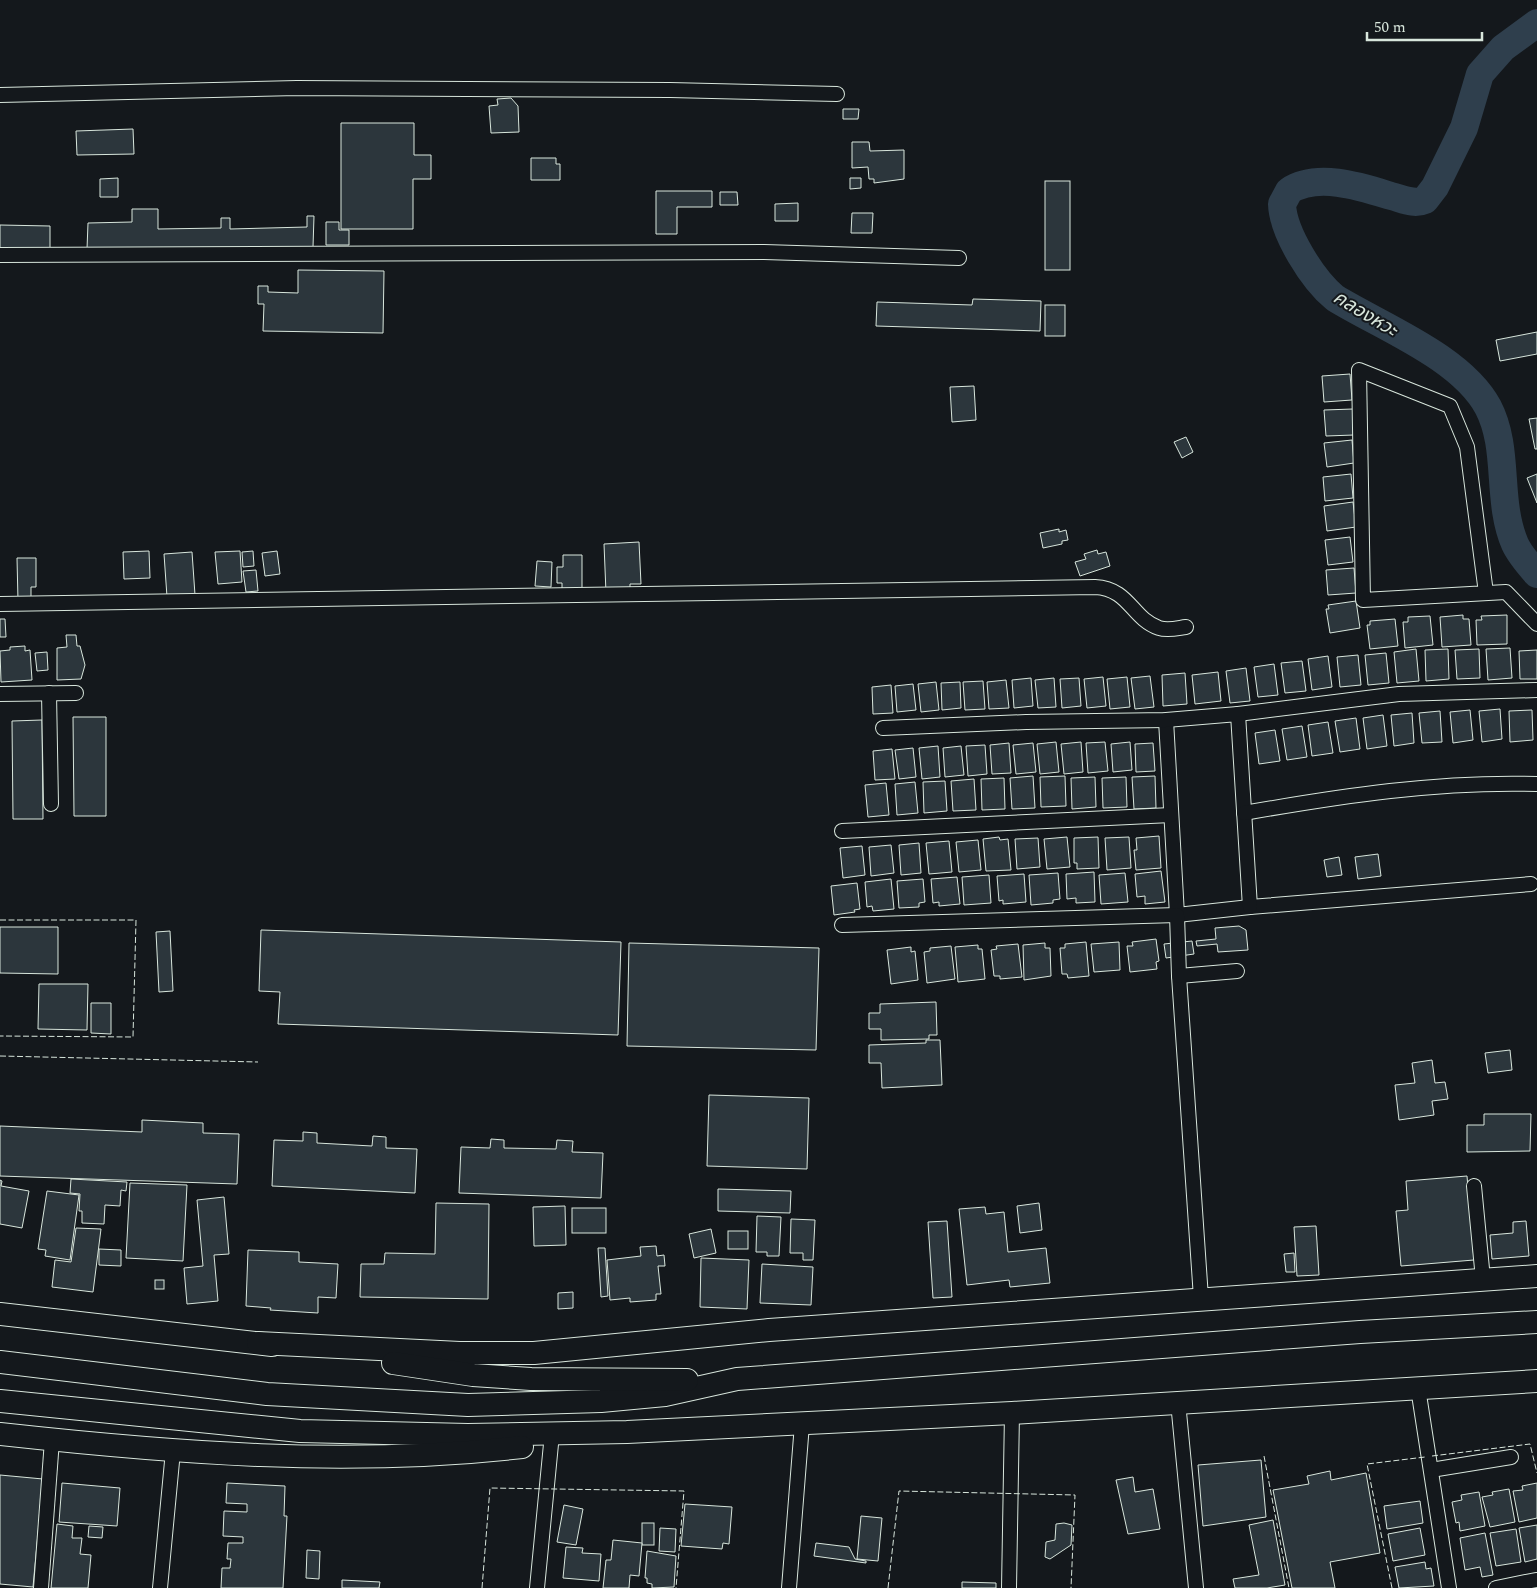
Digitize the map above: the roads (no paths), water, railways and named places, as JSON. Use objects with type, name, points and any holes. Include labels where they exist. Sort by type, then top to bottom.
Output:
[{"type":"highway","points":[[258,1343],[460,1353],[534,1353],[769,1330],[1200,1298],[1537,1276]]},
{"type":"highway","points":[[0,1314],[258,1343],[473,1375],[590,1380],[737,1379],[1341,1334],[1537,1322]]},
{"type":"highway","points":[[0,1362],[267,1394],[468,1405],[610,1400],[664,1395],[737,1379]]},
{"type":"highway","points":[[0,1401],[300,1431],[468,1435],[627,1432],[1012,1414],[1178,1402],[1537,1381]]},
{"type":"highway","points":[[0,1434],[174,1451],[275,1456],[367,1457],[488,1451],[551,1444],[627,1432]]},
{"type":"street","points":[[0,95],[297,88],[661,90],[837,94]]},
{"type":"street","points":[[0,254],[764,252],[959,258]]},
{"type":"street","points":[[1486,593],[1467,447],[1450,406],[1359,370],[1363,600],[1506,592],[1537,624]]},
{"type":"street","points":[[0,604],[1094,587],[1119,593],[1144,620],[1159,628],[1186,628]]},
{"type":"street","points":[[883,728],[1026,722],[1166,720],[1238,714],[1399,694],[1537,690]]},
{"type":"street","points":[[49,693],[51,804]]},
{"type":"street","points":[[0,694],[76,693]]},
{"type":"street","points":[[1238,714],[1250,906]]},
{"type":"street","points":[[1166,720],[1179,976],[1200,1298]]},
{"type":"street","points":[[1244,812],[1358,793],[1510,783],[1537,784]]},
{"type":"street","points":[[842,831],[1172,815]]},
{"type":"street","points":[[842,926],[1177,915],[1250,906],[1531,884]]},
{"type":"street","points":[[1179,976],[1237,971]]},
{"type":"street","points":[[1474,1186],[1483,1279]]},
{"type":"street","points":[[1418,1388],[1449,1588]]},
{"type":"street","points":[[1178,1402],[1196,1588]]},
{"type":"street","points":[[1009,1588],[1012,1414]]},
{"type":"street","points":[[789,1588],[802,1424]]},
{"type":"street","points":[[41,1588],[52,1440]]},
{"type":"street","points":[[537,1588],[551,1444]]},
{"type":"street","points":[[160,1588],[174,1451]]},
{"type":"street","points":[[1431,1470],[1510,1457]]},
{"type":"street","points":[[1496,1588],[1536,1580]]},
{"type":"waterway","name":"คลองหวะ","points":[[1537,23],[1503,48],[1480,74],[1464,128],[1435,187],[1425,200],[1417,202],[1408,201],[1353,185],[1313,182],[1300,185],[1289,191],[1282,204],[1293,242],[1309,268],[1326,290],[1335,298],[1440,358],[1476,389],[1488,407],[1495,423],[1499,440],[1509,527],[1517,548],[1537,574]]}]
